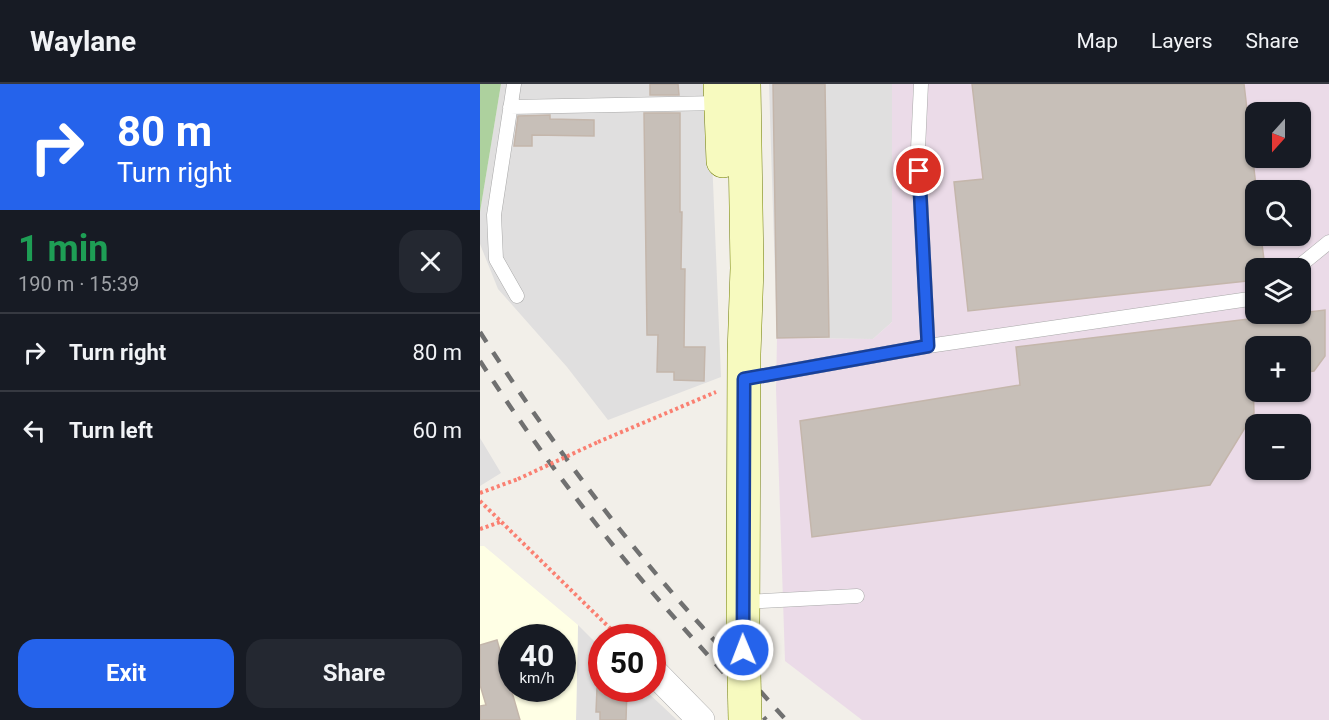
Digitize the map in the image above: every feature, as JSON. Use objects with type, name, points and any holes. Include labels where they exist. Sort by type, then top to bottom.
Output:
[{"type":"main road","points":[[728,90],[729,271],[744,367],[745,720]]},
{"type":"street","points":[[666,684],[701,720]]},
{"type":"lane","points":[[514,84],[495,215],[496,259],[516,296]]},
{"type":"lane","points":[[921,84],[918,149],[928,346]]},
{"type":"lane","points":[[510,107],[728,90]]},
{"type":"lane","points":[[1310,258],[1329,242]]},
{"type":"lane","points":[[744,367],[928,346],[1245,300]]},
{"type":"lane","points":[[743,614],[857,596]]},
{"type":"path","points":[[480,493],[518,479],[598,442],[744,367]]},
{"type":"path","points":[[480,501],[606,624]]},
{"type":"path","points":[[480,529],[500,522]]},
{"type":"shaded area","points":[[501,84],[709,84],[721,377],[608,420],[567,367],[498,289],[480,244],[480,212]]},
{"type":"shaded area","points":[[769,84],[892,84],[892,322],[873,339],[777,338]]},
{"type":"shaded area","points":[[892,84],[1329,84],[1329,720],[862,720],[785,661],[776,389],[777,338],[873,339],[892,322]]},
{"type":"shaded area","points":[[480,438],[501,473],[480,486]]},
{"type":"shaded area","points":[[480,546],[484,546],[578,625],[576,720],[480,720]]},
{"type":"shaded area","points":[[578,625],[588,635],[588,702],[658,702],[677,720],[576,720]]},
{"type":"green space","points":[[480,84],[501,84],[480,212]]},
{"type":"building","points":[[650,84],[678,84],[679,95],[650,95]]},
{"type":"building","points":[[773,84],[825,84],[829,337],[777,338]]},
{"type":"building","points":[[972,84],[1244,84],[1246,102],[1245,168],[1254,168],[1255,180],[1245,180],[1245,246],[1262,246],[1264,258],[1245,258],[1245,281],[968,311],[954,182],[983,179]]},
{"type":"building","points":[[644,113],[680,113],[681,269],[685,269],[684,347],[705,347],[704,381],[674,380],[674,372],[657,372],[658,335],[647,335]]},
{"type":"building","points":[[550,115],[550,119],[594,120],[594,136],[532,135],[532,146],[514,146],[518,116]]},
{"type":"building","points":[[1325,310],[1325,356],[1314,371],[1311,371],[1311,336],[1245,336],[1245,402],[1254,402],[1254,413],[1245,414],[1245,428],[1210,485],[812,537],[800,421],[1020,385],[1016,347],[1245,320],[1245,324],[1311,324],[1311,312]]},
{"type":"building","points":[[497,640],[498,702],[515,702],[520,720],[480,720],[480,706],[486,705],[480,685],[480,645]]},
{"type":"building","points":[[596,702],[627,702],[626,720],[600,720],[600,712],[596,712]]},
{"type":"railway","points":[[480,332],[558,447],[620,530],[677,598],[786,720]]},
{"type":"railway","points":[[480,361],[515,414],[590,517],[663,605],[766,720]]},
{"type":"route","points":[[743,650],[744,379],[928,346],[919,171]]}]
